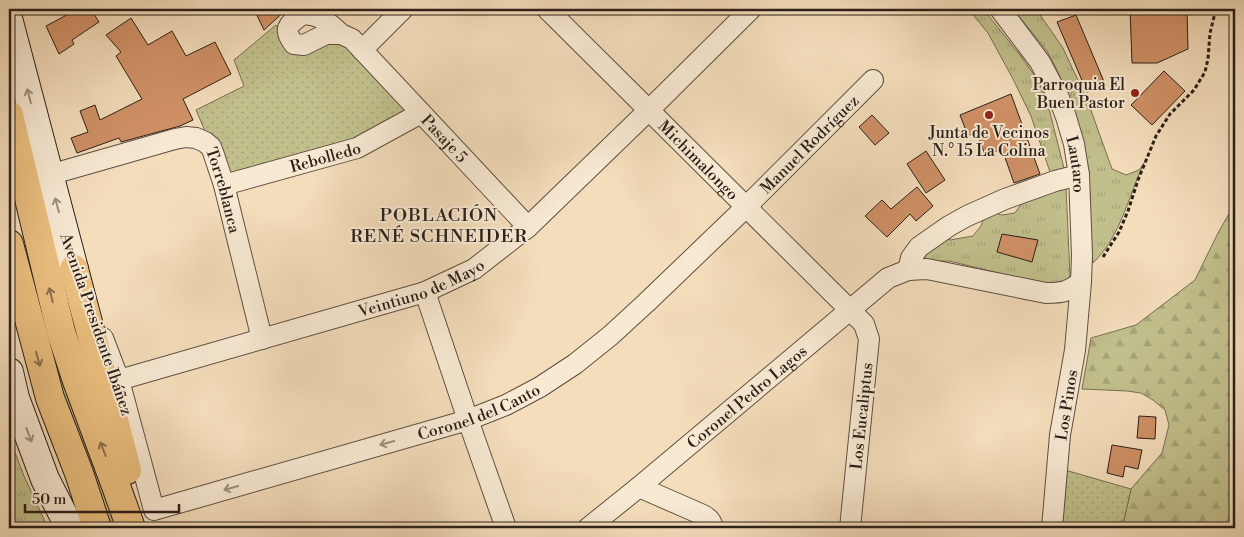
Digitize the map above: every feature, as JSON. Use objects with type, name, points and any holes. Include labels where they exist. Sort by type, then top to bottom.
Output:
[{"type":"main road","name":"Avenida Presidente Ibáñez","points":[[9,115],[61,332],[131,528]]},
{"type":"main road","points":[[9,244],[31,333],[50,398],[80,473],[97,528]]},
{"type":"main road","points":[[74,269],[125,462],[132,497],[145,519]]},
{"type":"street","points":[[362,50],[403,9]]},
{"type":"street","name":"Michimalongo","points":[[547,9],[745,208],[850,310]]},
{"type":"street","name":"Veintiuno de Mayo","points":[[119,380],[425,292],[474,269],[528,227],[751,9]]},
{"type":"street","name":"Lautaro","points":[[1000,9],[1040,62],[1059,98],[1066,116],[1074,144],[1079,175],[1082,255],[1081,282]]},
{"type":"street","name":"Avenida Presidente Ibáñez","points":[[9,22],[74,269],[119,380],[145,519]]},
{"type":"street","name":"Pasaje 5","points":[[341,34],[352,39],[528,227]]},
{"type":"street","name":"Manuel Rodríguez","points":[[745,208],[873,80]]},
{"type":"street","name":"Rebolledo","points":[[224,185],[357,148],[421,112]]},
{"type":"street","name":"Torreblanca","points":[[50,175],[175,138],[196,138],[206,142],[211,147],[224,185],[262,340]]},
{"type":"street","points":[[908,270],[911,258],[918,247],[949,226],[1005,199],[1055,181],[1079,175]]},
{"type":"street","name":"Coronel del Canto","points":[[145,519],[468,420],[514,400],[575,364],[610,336],[745,208]]},
{"type":"street","name":"Coronel Pedro Lagos","points":[[588,528],[888,278],[908,270],[927,269],[1046,293],[1070,290],[1081,282]]},
{"type":"street","name":"Los Pinos","points":[[1052,528],[1060,435],[1075,350],[1081,282]]},
{"type":"street","points":[[425,292],[506,528]]},
{"type":"street","name":"Los Eucaliptus","points":[[850,310],[864,324],[868,339],[850,528]]},
{"type":"street","points":[[9,372],[15,398],[45,479],[70,528]]},
{"type":"street","points":[[639,487],[703,515],[708,518],[713,528]]},
{"type":"path","points":[[1081,282],[1101,260],[1119,232],[1156,136],[1170,114],[1194,90],[1205,72],[1210,33],[1216,9]]},
{"type":"green space","points":[[968,9],[983,9],[1039,82],[1048,105],[1064,168],[1058,173],[1050,172],[1031,116],[1013,79],[988,33]]},
{"type":"green space","points":[[1013,9],[1036,9],[1063,48],[1088,102],[1112,169],[1126,175],[1139,170],[1144,163],[1111,241],[1093,263],[1090,237],[1089,175],[1071,103],[1047,51]]},
{"type":"green space","points":[[276,25],[283,35],[326,43],[344,43],[406,111],[354,142],[231,173],[226,170],[214,137],[205,131],[196,110],[244,86],[234,60]]},
{"type":"green space","points":[[1066,187],[1070,275],[1068,283],[1057,287],[949,261],[931,261],[922,256],[944,238],[950,240],[973,236],[981,226],[984,217],[991,212],[1002,215],[1015,213],[1022,203]]},
{"type":"green space","points":[[1235,203],[1235,528],[1124,528],[1131,489],[1162,453],[1169,425],[1165,410],[1141,393],[1082,389],[1091,338],[1136,325],[1195,280]]},
{"type":"green space","points":[[46,334],[49,334],[116,528],[110,528],[101,498],[53,369]]},
{"type":"green space","points":[[9,437],[24,476],[48,528],[16,528],[9,502]]},
{"type":"green space","points":[[1065,470],[1131,489],[1124,520],[1105,528],[1060,528]]},
{"type":"building","points":[[78,9],[91,9],[99,22],[72,40],[74,44],[59,54],[46,26]]},
{"type":"building","points":[[254,9],[287,9],[264,30]]},
{"type":"building","points":[[1130,9],[1187,9],[1188,49],[1157,63],[1132,63]]},
{"type":"building","points":[[1076,15],[1105,84],[1087,92],[1057,22]]},
{"type":"building","points":[[131,18],[148,45],[172,31],[186,56],[215,42],[231,74],[183,99],[193,120],[180,126],[121,142],[119,138],[77,153],[71,138],[88,132],[80,111],[95,105],[100,120],[142,99],[116,56],[121,52],[106,35]]},
{"type":"building","points":[[1164,71],[1185,91],[1152,125],[1131,105]]},
{"type":"building","points":[[1011,94],[1040,174],[1014,183],[1002,149],[985,155],[977,132],[968,136],[960,115]]},
{"type":"building","points":[[872,115],[889,133],[875,145],[859,127]]},
{"type":"building","points":[[926,151],[945,180],[926,193],[907,164]]},
{"type":"building","points":[[917,187],[933,206],[916,221],[910,214],[887,237],[865,216],[882,200],[891,209]]},
{"type":"building","points":[[1002,234],[1038,240],[1032,262],[997,252]]},
{"type":"building","points":[[1139,416],[1156,417],[1155,439],[1137,438]]},
{"type":"building","points":[[1112,445],[1142,450],[1138,469],[1125,466],[1123,477],[1107,473]]},
{"type":"place","name":"Parroquia El Buen Pastor","points":[[1135,93]]},
{"type":"place","name":"Junta de Vecinos N.° 15 La Colina","points":[[989,115]]},
{"type":"district","name":"POBLACIÓN RENÉ SCHNEIDER","points":[[439,225]]}]
